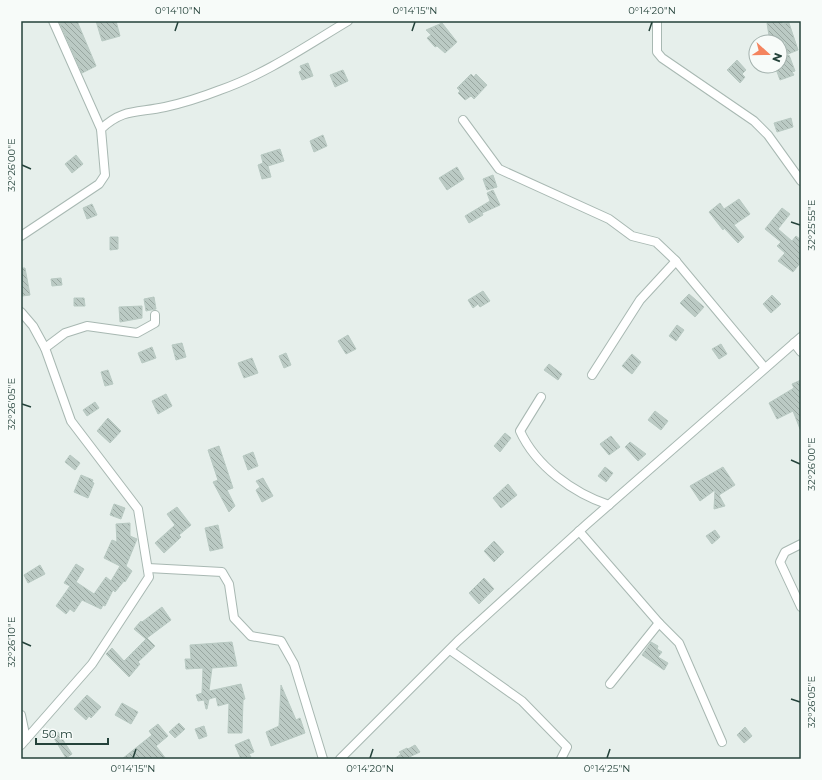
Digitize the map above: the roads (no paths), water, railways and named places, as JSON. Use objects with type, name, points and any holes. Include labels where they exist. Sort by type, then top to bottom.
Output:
[{"type":"street","points":[[21,236],[99,184],[105,175],[101,129],[53,21]]},
{"type":"street","points":[[101,129],[111,119],[140,110],[171,106],[220,90],[260,74],[348,21]]},
{"type":"street","points":[[657,21],[657,52],[662,58],[754,121],[798,169],[801,181]]},
{"type":"street","points":[[463,120],[498,170],[609,219],[632,236],[656,242],[676,261],[765,368]]},
{"type":"street","points":[[592,375],[640,300],[676,261]]},
{"type":"street","points":[[21,312],[33,326],[45,348],[71,421],[138,509],[149,577],[92,664],[24,742]]},
{"type":"street","points":[[45,348],[64,333],[88,326],[138,333],[155,323],[155,315]]},
{"type":"street","points":[[340,759],[450,650],[579,531],[801,337]]},
{"type":"street","points":[[794,343],[801,352]]},
{"type":"street","points":[[540,397],[520,431],[525,442],[551,472],[589,498],[609,505]]},
{"type":"street","points":[[579,531],[659,623],[679,643],[722,742]]},
{"type":"street","points":[[801,544],[785,552],[780,562],[801,607]]},
{"type":"street","points":[[148,568],[222,572],[230,584],[234,618],[251,636],[281,640],[288,652],[294,664],[323,759]]},
{"type":"street","points":[[610,684],[659,623]]},
{"type":"street","points":[[450,650],[522,701],[567,748],[561,759]]},
{"type":"street","points":[[21,715],[24,742]]}]
